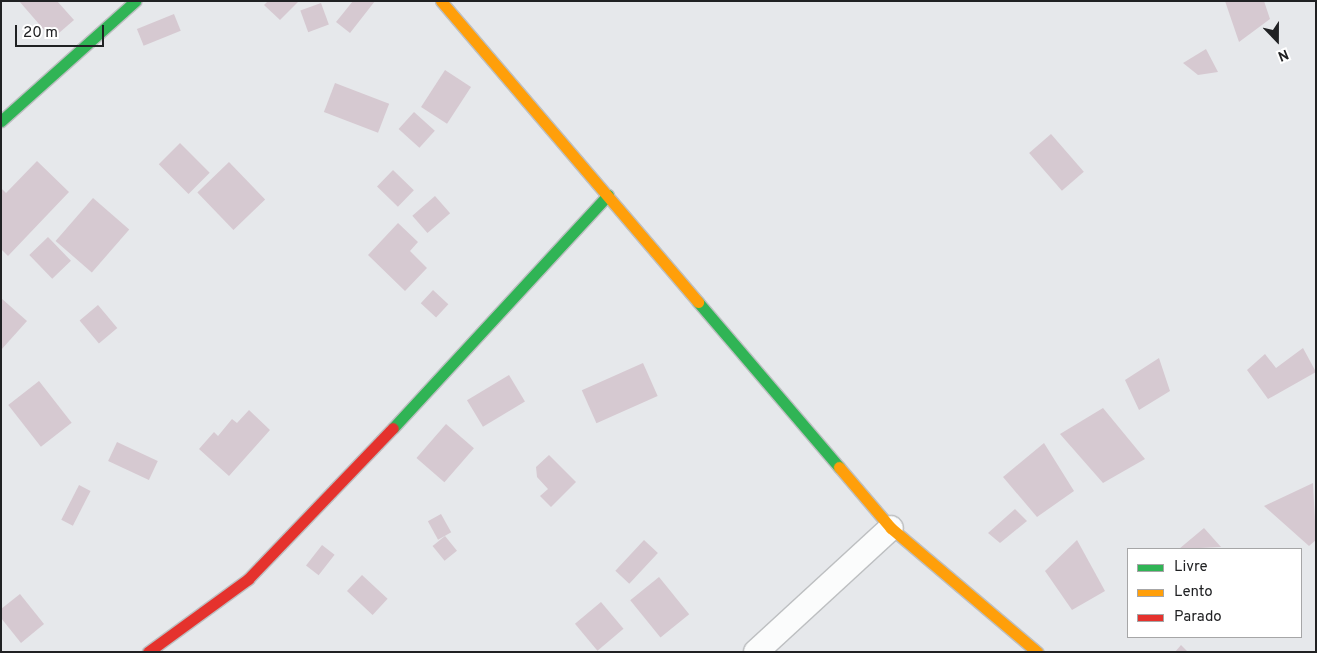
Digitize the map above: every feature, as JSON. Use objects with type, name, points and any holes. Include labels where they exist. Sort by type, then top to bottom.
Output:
[{"type":"street","points":[[1,121],[135,1]]},
{"type":"street","points":[[441,1],[891,528],[1037,652]]},
{"type":"street","points":[[148,652],[248,579],[298,530],[608,195]]},
{"type":"street","points":[[756,652],[891,528]]},
{"type":"building","points":[[19,1],[57,1],[74,20],[52,39]]},
{"type":"building","points":[[268,1],[299,1],[280,20],[264,5]]},
{"type":"building","points":[[353,1],[375,1],[350,33],[336,22]]},
{"type":"building","points":[[1225,1],[1264,1],[1270,19],[1239,42]]},
{"type":"building","points":[[321,3],[329,25],[308,32],[300,11]]},
{"type":"building","points":[[174,14],[181,31],[144,46],[137,29]]},
{"type":"building","points":[[1206,49],[1218,72],[1198,75],[1183,63]]},
{"type":"building","points":[[445,70],[471,87],[447,124],[421,107]]},
{"type":"building","points":[[335,83],[389,104],[378,133],[324,112]]},
{"type":"building","points":[[414,112],[435,131],[419,148],[399,129]]},
{"type":"building","points":[[1051,134],[1084,172],[1062,191],[1029,153]]},
{"type":"building","points":[[180,143],[210,173],[188,194],[159,164]]},
{"type":"building","points":[[37,161],[69,192],[8,256],[1,249],[1,188],[6,193]]},
{"type":"building","points":[[229,162],[265,199],[233,230],[197,193]]},
{"type":"building","points":[[393,170],[414,190],[398,207],[377,187]]},
{"type":"building","points":[[435,196],[450,213],[427,233],[412,216]]},
{"type":"building","points":[[93,198],[129,229],[92,273],[56,241]]},
{"type":"building","points":[[398,223],[418,242],[410,251],[427,268],[405,291],[368,255]]},
{"type":"building","points":[[48,237],[71,261],[52,279],[29,255]]},
{"type":"building","points":[[433,290],[448,304],[436,317],[421,303]]},
{"type":"building","points":[[1,298],[27,321],[1,350]]},
{"type":"building","points":[[98,305],[117,328],[99,343],[80,320]]},
{"type":"building","points":[[1303,348],[1316,372],[1268,399],[1247,370],[1265,354],[1276,368]]},
{"type":"building","points":[[1159,358],[1170,391],[1139,410],[1125,380]]},
{"type":"building","points":[[643,363],[658,396],[596,423],[582,390]]},
{"type":"building","points":[[509,375],[525,402],[483,427],[467,400]]},
{"type":"building","points":[[39,381],[72,423],[41,447],[8,405]]},
{"type":"building","points":[[1103,408],[1145,459],[1103,483],[1060,434]]},
{"type":"building","points":[[249,410],[270,430],[229,476],[199,449],[214,432],[218,436],[232,419],[237,423]]},
{"type":"building","points":[[446,424],[474,448],[444,482],[416,458]]},
{"type":"building","points":[[117,442],[158,461],[149,480],[108,461]]},
{"type":"building","points":[[1044,443],[1074,491],[1037,517],[1003,477]]},
{"type":"building","points":[[549,455],[576,482],[551,507],[540,496],[548,489],[537,477],[536,467]]},
{"type":"building","points":[[1313,483],[1316,540],[1309,546],[1264,506]]},
{"type":"building","points":[[79,485],[91,491],[73,526],[61,520]]},
{"type":"building","points":[[1015,509],[1027,521],[1000,543],[988,533]]},
{"type":"building","points":[[441,514],[451,532],[438,540],[428,521]]},
{"type":"building","points":[[1204,528],[1221,547],[1200,548],[1180,548]]},
{"type":"building","points":[[445,536],[457,551],[445,561],[433,546]]},
{"type":"building","points":[[644,540],[658,553],[629,584],[615,571]]},
{"type":"building","points":[[1077,540],[1105,591],[1072,610],[1045,571]]},
{"type":"building","points":[[322,545],[335,555],[319,575],[306,565]]},
{"type":"building","points":[[362,575],[388,599],[373,615],[347,591]]},
{"type":"building","points":[[659,577],[689,614],[660,638],[630,600]]},
{"type":"building","points":[[20,594],[44,624],[21,643],[1,618],[1,609]]},
{"type":"building","points":[[601,602],[623,629],[597,651],[575,624]]},
{"type":"building","points":[[1181,645],[1188,652],[1175,652]]},
{"type":"traffic: fast","points":[[1,121],[135,1]]},
{"type":"traffic: fast","points":[[393,428],[608,195]]},
{"type":"traffic: fast","points":[[698,302],[839,467]]},
{"type":"traffic: slow","points":[[441,1],[698,302]]},
{"type":"traffic: slow","points":[[839,467],[891,528],[1037,652]]},
{"type":"traffic: jam","points":[[148,652],[248,579],[393,428]]}]
